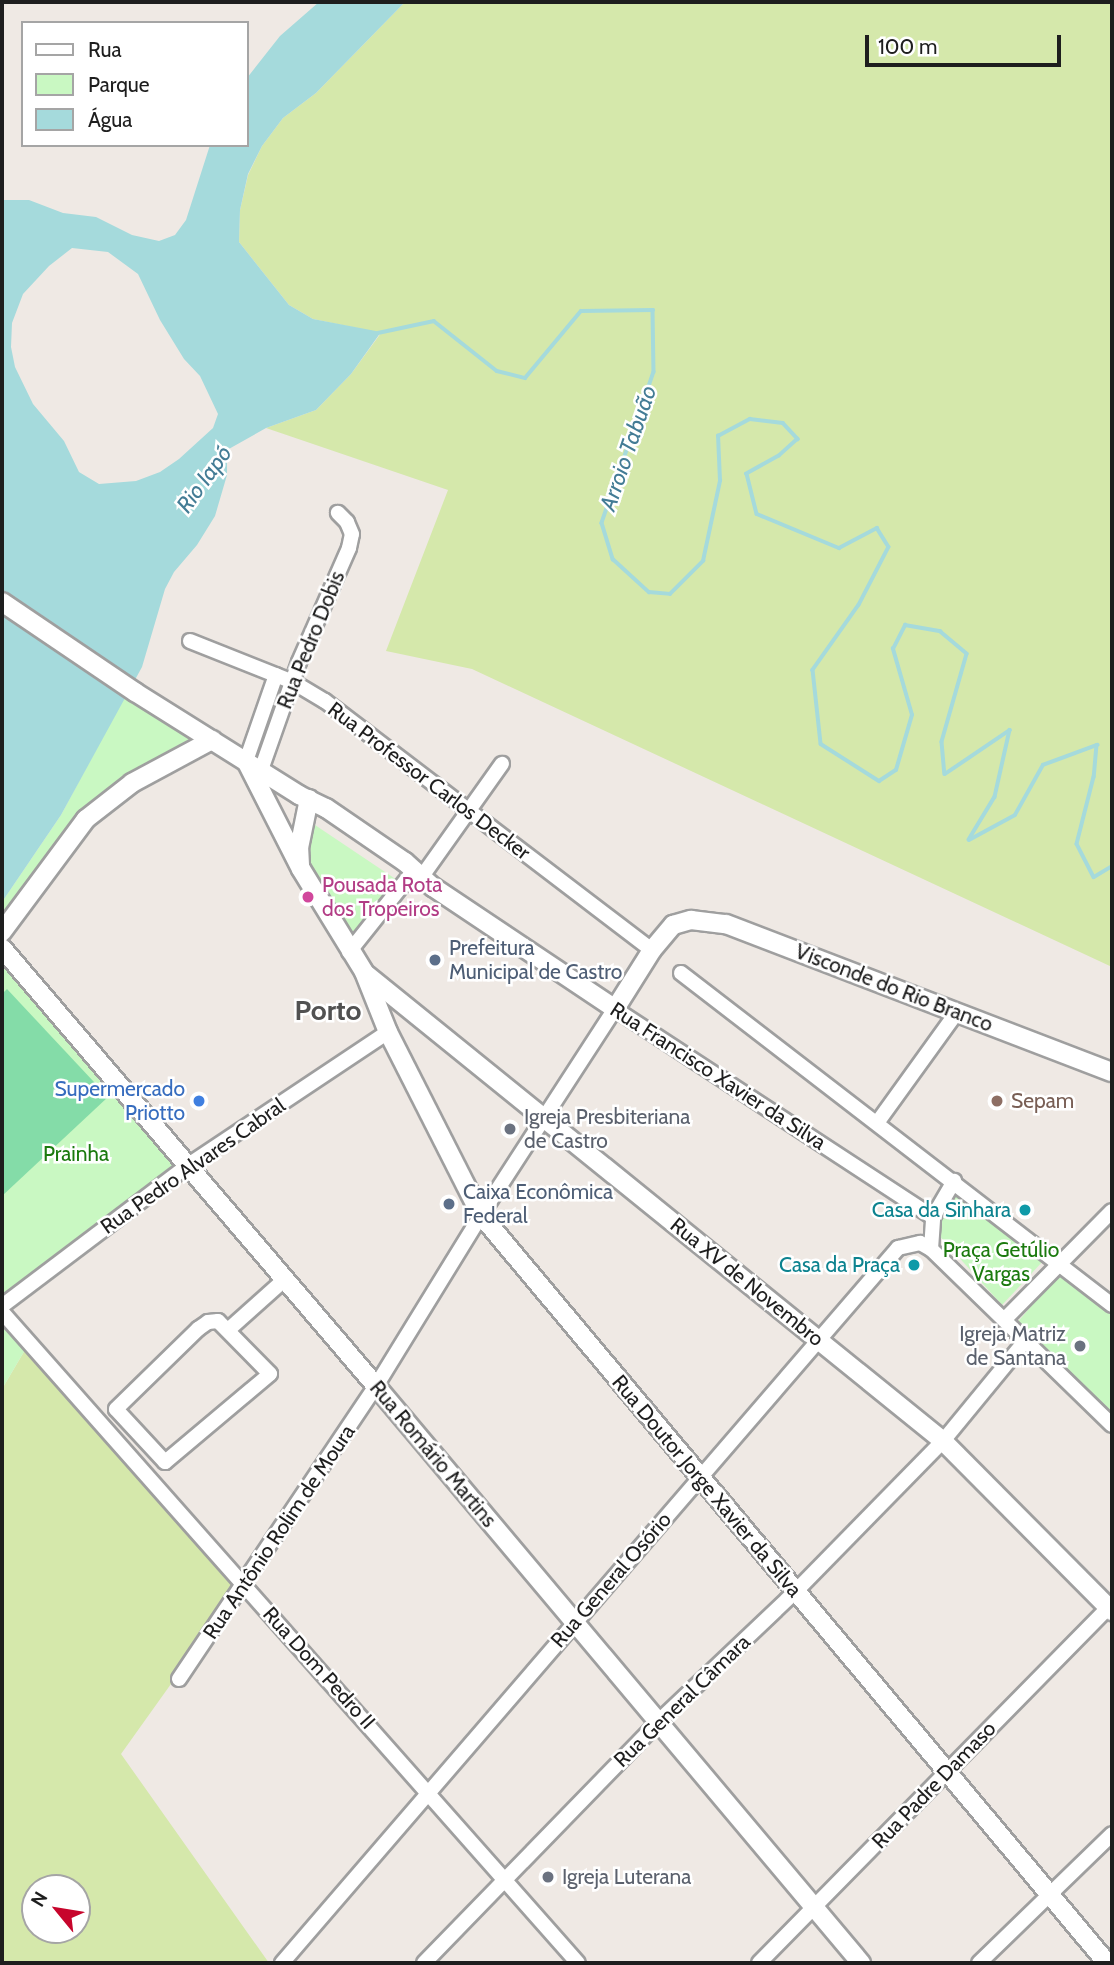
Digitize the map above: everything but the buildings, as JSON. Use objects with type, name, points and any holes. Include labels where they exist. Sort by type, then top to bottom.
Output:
[{"type":"street","name":"Rua Pedro Dobis","points":[[253,765],[293,682],[302,652],[349,548],[352,534],[347,522],[338,513]]},
{"type":"street","name":"Rua Francisco Xavier da Silva","points":[[2,602],[135,692],[253,765],[615,1009],[933,1217]]},
{"type":"street","name":"Rua Professor Carlos Decker","points":[[190,641],[293,682],[325,701],[652,950]]},
{"type":"street","name":"Rua Pedro Dobis","points":[[253,765],[276,675]]},
{"type":"street","points":[[2,932],[86,819],[132,782],[212,740]]},
{"type":"street","points":[[349,951],[420,878],[502,764]]},
{"type":"street","name":"Rua XV de Novembro","points":[[253,765],[270,809],[301,869],[349,951],[383,999],[403,1005],[545,1116],[943,1441],[1110,1609]]},
{"type":"street","points":[[270,809],[282,795],[302,798],[299,848],[301,869]]},
{"type":"street","name":"Visconde do Rio Branco","points":[[673,925],[691,920],[726,924],[1112,1072]]},
{"type":"street","name":"Rua Antônio Rolim de Moura","points":[[179,1679],[376,1386],[481,1214],[652,950],[673,925]]},
{"type":"street","name":"Rua Romário Martins","points":[[2,948],[376,1386],[861,1963]]},
{"type":"street","points":[[681,972],[1112,1305]]},
{"type":"street","name":"Rua Doutor Jorge Xavier da Silva","points":[[383,999],[388,1032],[481,1214],[1107,1963]]},
{"type":"street","points":[[388,1032],[401,1015],[403,1005]]},
{"type":"street","points":[[877,1123],[957,1012]]},
{"type":"street","name":"Rua Pedro Alvares Cabral","points":[[2,1306],[187,1166],[388,1032]]},
{"type":"street","points":[[954,1181],[933,1217],[931,1248],[1111,1420]]},
{"type":"street","points":[[1004,1320],[1112,1211]]},
{"type":"street","name":"Rua General Osório","points":[[282,1963],[428,1790],[898,1248],[920,1243],[931,1248]]},
{"type":"street","points":[[228,1330],[285,1279]]},
{"type":"street","name":"Rua Dom Pedro II","points":[[2,1311],[428,1790],[578,1963]]},
{"type":"street","points":[[218,1321],[228,1330],[270,1374],[165,1462],[116,1409],[198,1329],[208,1322],[218,1321]]},
{"type":"street","name":"Rua General Câmara","points":[[424,1963],[659,1721],[795,1592],[943,1441],[1026,1340]]},
{"type":"street","name":"Rua Padre Damaso","points":[[759,1963],[1110,1609]]},
{"type":"street","points":[[979,1963],[1112,1834]]},
{"type":"green space","points":[[405,2],[1112,2],[1112,967],[472,669],[386,651],[448,490],[266,428],[316,410],[351,374],[381,333],[313,319],[289,305],[239,242],[240,210],[248,175],[262,146],[283,118],[316,93]]},
{"type":"green space","points":[[127,692],[200,738],[130,777],[2,929],[2,902],[61,815]]},
{"type":"green space","points":[[315,825],[397,880],[351,944],[301,854],[304,837]]},
{"type":"green space","name":"Prainha","points":[[2,956],[183,1166],[2,1297]]},
{"type":"green space","points":[[7,989],[108,1097],[2,1196],[2,994]]},
{"type":"green space","name":"Praça Getúlio Vargas","points":[[957,1192],[1045,1259],[1002,1305],[935,1231]]},
{"type":"green space","name":"Igreja Matriz de Santana","points":[[1062,1270],[1112,1308],[1112,1408],[1108,1413],[1016,1324]]},
{"type":"green space","points":[[2,1327],[25,1350],[2,1389]]},
{"type":"green space","points":[[25,1350],[248,1576],[121,1754],[269,1963],[2,1963],[2,1389]]},
{"type":"water","name":"Rio Iapó","points":[[319,2],[405,2],[316,93],[283,118],[262,146],[248,174],[240,210],[239,242],[289,305],[313,319],[381,332],[351,374],[316,410],[266,428],[227,450],[227,475],[215,516],[197,545],[174,572],[165,589],[142,667],[61,815],[2,902],[2,200],[29,200],[63,213],[96,217],[132,235],[159,241],[175,235],[186,220],[209,147],[248,147],[248,77],[280,36]],"holes":[[[72,248],[108,252],[138,274],[160,320],[184,359],[200,376],[218,414],[213,428],[179,459],[160,472],[136,481],[99,484],[79,472],[64,441],[33,404],[15,367],[11,347],[12,323],[23,294],[49,266]]]},
{"type":"waterway","name":"Arroio Tabuão","points":[[378,333],[434,321],[497,371],[525,378],[581,311],[653,310],[654,372],[602,523],[613,559],[649,592],[670,594],[703,561],[720,481],[718,436],[750,419],[783,423],[798,439],[779,456],[747,474],[757,514],[839,548],[877,528],[889,547],[859,605],[813,670],[821,744],[879,781],[896,770],[912,715],[893,649],[905,625],[940,631],[967,654],[942,742],[945,774],[1010,730],[995,797],[969,840],[1015,815],[1043,765],[1097,745],[1094,777],[1077,844],[1094,877],[1112,866]]},
{"type":"place","name":"Pousada Rota dos Tropeiros","points":[[308,897]]},
{"type":"place","name":"Prefeitura Municipal de Castro","points":[[435,960]]},
{"type":"place","name":"Supermercado Priotto","points":[[199,1101]]},
{"type":"place","name":"Sepam","points":[[997,1101]]},
{"type":"place","name":"Igreja Presbiteriana de Castro","points":[[510,1129]]},
{"type":"place","name":"Caixa Econômica Federal","points":[[449,1204]]},
{"type":"place","name":"Casa da Sinhara","points":[[1025,1210]]},
{"type":"place","name":"Casa da Praça","points":[[914,1265]]},
{"type":"place","name":"Igreja Matriz de Santana","points":[[1080,1346]]},
{"type":"place","name":"Igreja Luterana","points":[[548,1877]]},
{"type":"district","name":"Porto","points":[[328,1010]]}]
